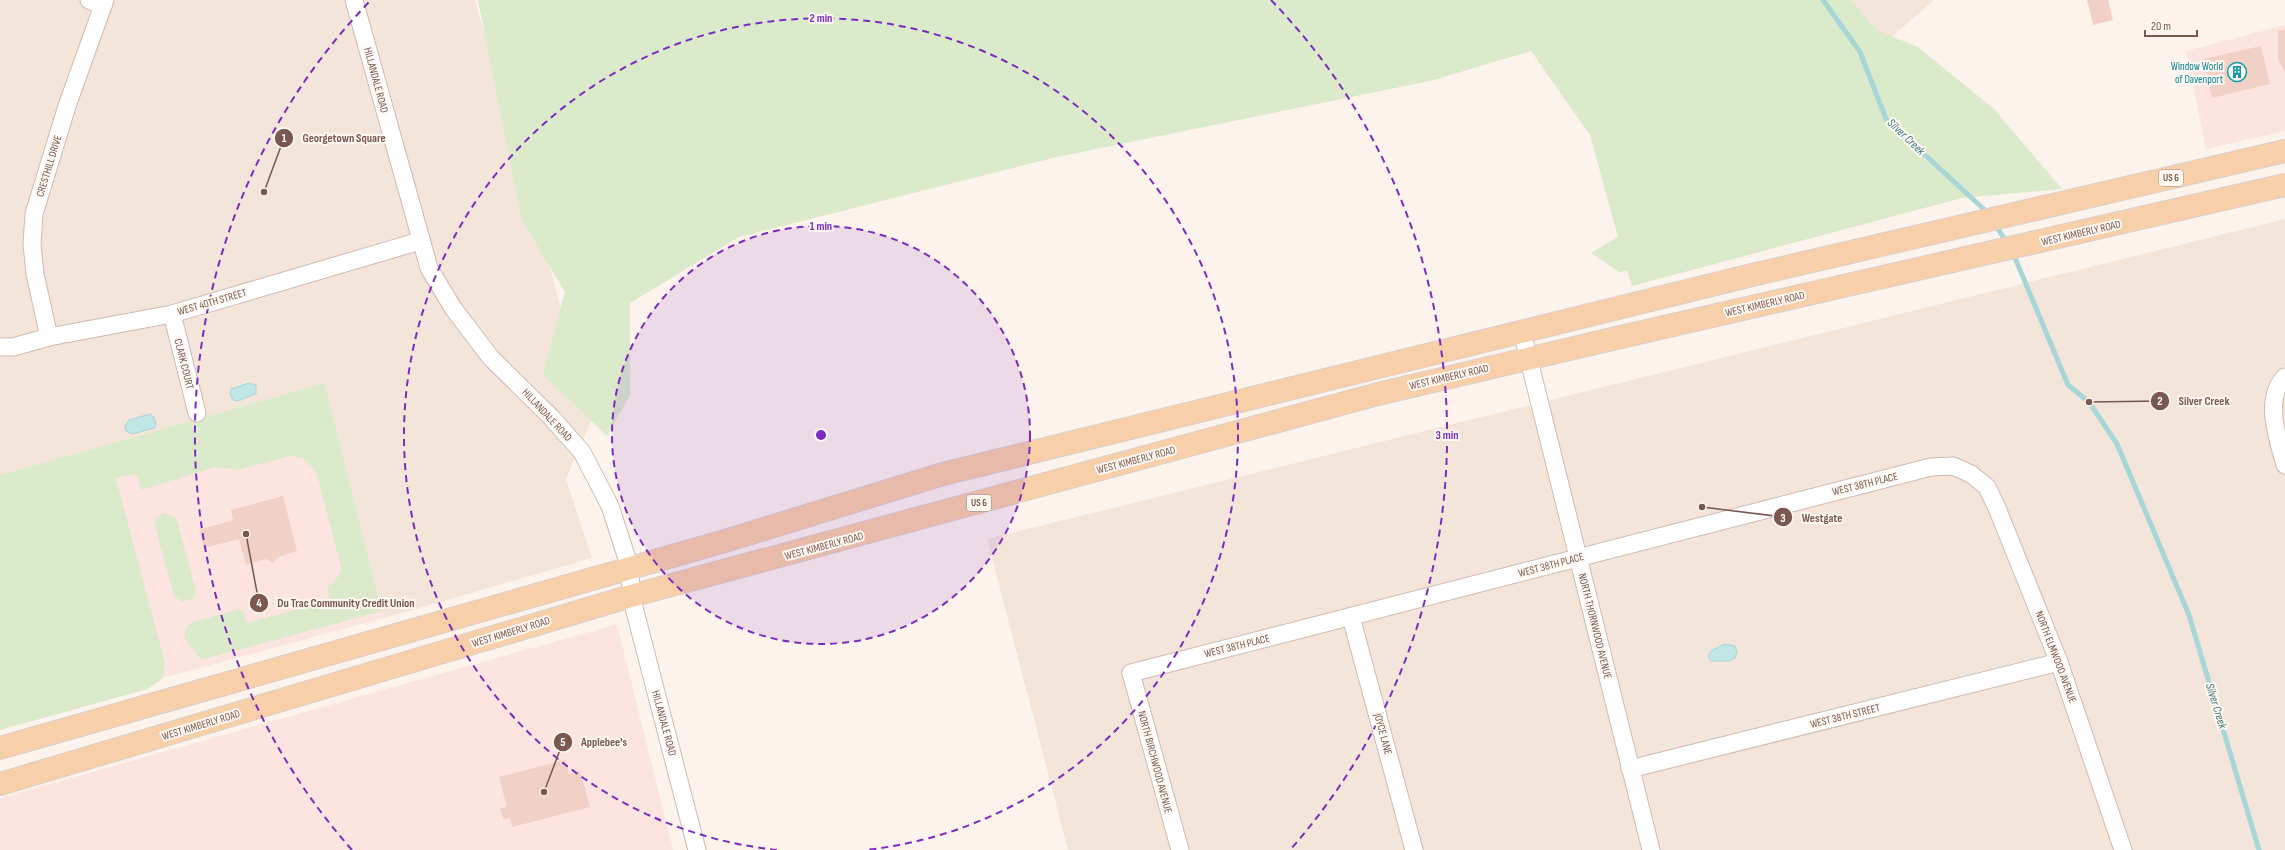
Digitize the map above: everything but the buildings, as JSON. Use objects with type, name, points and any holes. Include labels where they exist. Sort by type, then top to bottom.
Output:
[{"type":"main road","name":"US 6","points":[[0,748],[630,568],[943,474],[1752,275],[2285,151]]},
{"type":"main road","name":"WEST KIMBERLY ROAD","points":[[0,784],[631,596],[1378,394],[1528,358],[2065,237],[2285,185]]},
{"type":"street","name":"HILLANDALE ROAD","points":[[354,0],[420,241],[429,268],[453,308],[491,358],[552,417],[582,452],[610,506],[630,568],[631,596],[697,850]]},
{"type":"street","name":"CRESTHILL DRIVE","points":[[49,337],[35,274],[32,244],[34,214],[99,2]]},
{"type":"street","name":"WEST 40TH STREET","points":[[0,347],[13,347],[49,337],[172,314],[420,241]]},
{"type":"street","name":"CLARK COURT","points":[[172,314],[197,413]]},
{"type":"street","name":"NORTH THORNWOOD AVENUE","points":[[1522,332],[1651,850]]},
{"type":"street","points":[[2281,382],[2273,410],[2285,465]]},
{"type":"street","name":"WEST 38TH PLACE","points":[[1131,673],[1351,618],[1931,467],[1953,466],[1971,474]]},
{"type":"street","name":"NORTH ELMWOOD AVENUE","points":[[1971,474],[1987,488],[2059,662],[2123,850]]},
{"type":"street","name":"JOYCE LANE","points":[[1351,618],[1414,850]]},
{"type":"street","name":"WEST 38TH STREET","points":[[1630,769],[2059,662]]},
{"type":"street","name":"NORTH BIRCHWOOD AVENUE","points":[[1131,673],[1180,850]]},
{"type":"shaded area","points":[[0,0],[475,0],[592,419],[566,479],[592,558],[384,618],[325,383],[0,475]]},
{"type":"shaded area","points":[[1851,0],[1934,0],[1887,41]]},
{"type":"shaded area","points":[[2285,25],[2285,131],[2206,149],[2186,51]]},
{"type":"shaded area","points":[[2285,219],[2285,850],[1068,850],[987,539]]},
{"type":"shaded area","points":[[325,383],[384,618],[0,722],[0,475]]},
{"type":"shaded area","points":[[617,624],[673,850],[0,850],[0,798]]},
{"type":"green space","points":[[478,0],[1851,0],[1877,30],[1918,47],[1994,109],[2062,189],[1962,198],[1632,286],[1627,271],[1619,272],[1591,253],[1618,237],[1590,135],[1531,51],[1430,81],[1057,157],[739,237],[630,303],[630,395],[607,436],[543,375],[565,292],[522,220]]},
{"type":"green space","points":[[325,383],[382,611],[201,660],[185,639],[185,629],[193,622],[240,609],[243,611],[247,623],[330,600],[327,587],[337,578],[341,567],[316,471],[303,458],[291,456],[238,470],[216,467],[141,490],[136,474],[116,478],[165,663],[163,678],[148,689],[0,730],[0,475]]},
{"type":"green space","points":[[163,513],[174,516],[177,521],[196,591],[194,598],[182,602],[174,596],[154,523]]},
{"type":"water","points":[[249,383],[256,385],[256,394],[237,401],[233,400],[230,394],[231,389]]},
{"type":"water","points":[[150,414],[154,417],[156,425],[154,428],[132,434],[126,431],[125,426],[129,420]]},
{"type":"water","points":[[1724,644],[1735,646],[1737,652],[1735,658],[1729,661],[1711,661],[1708,656],[1711,651]]},
{"type":"waterway","name":"Silver Creek","points":[[1823,0],[1860,52],[1886,119],[1989,214]]},
{"type":"waterway","name":"Silver Creek","points":[[1995,224],[2007,243]]},
{"type":"waterway","name":"Silver Creek","points":[[2013,253],[2068,385],[2089,402],[2117,444],[2189,615],[2259,850]]},
{"type":"place","name":"Window World of Davenport","points":[[2237,72]]},
{"type":"place","name":"Georgetown Square","points":[[264,192]]},
{"type":"place","name":"Silver Creek","points":[[2089,402]]},
{"type":"place","name":"Westgate","points":[[1702,507]]},
{"type":"place","name":"Du Trac Community Credit Union","points":[[246,534]]},
{"type":"place","name":"Applebee's","points":[[544,792]]}]
